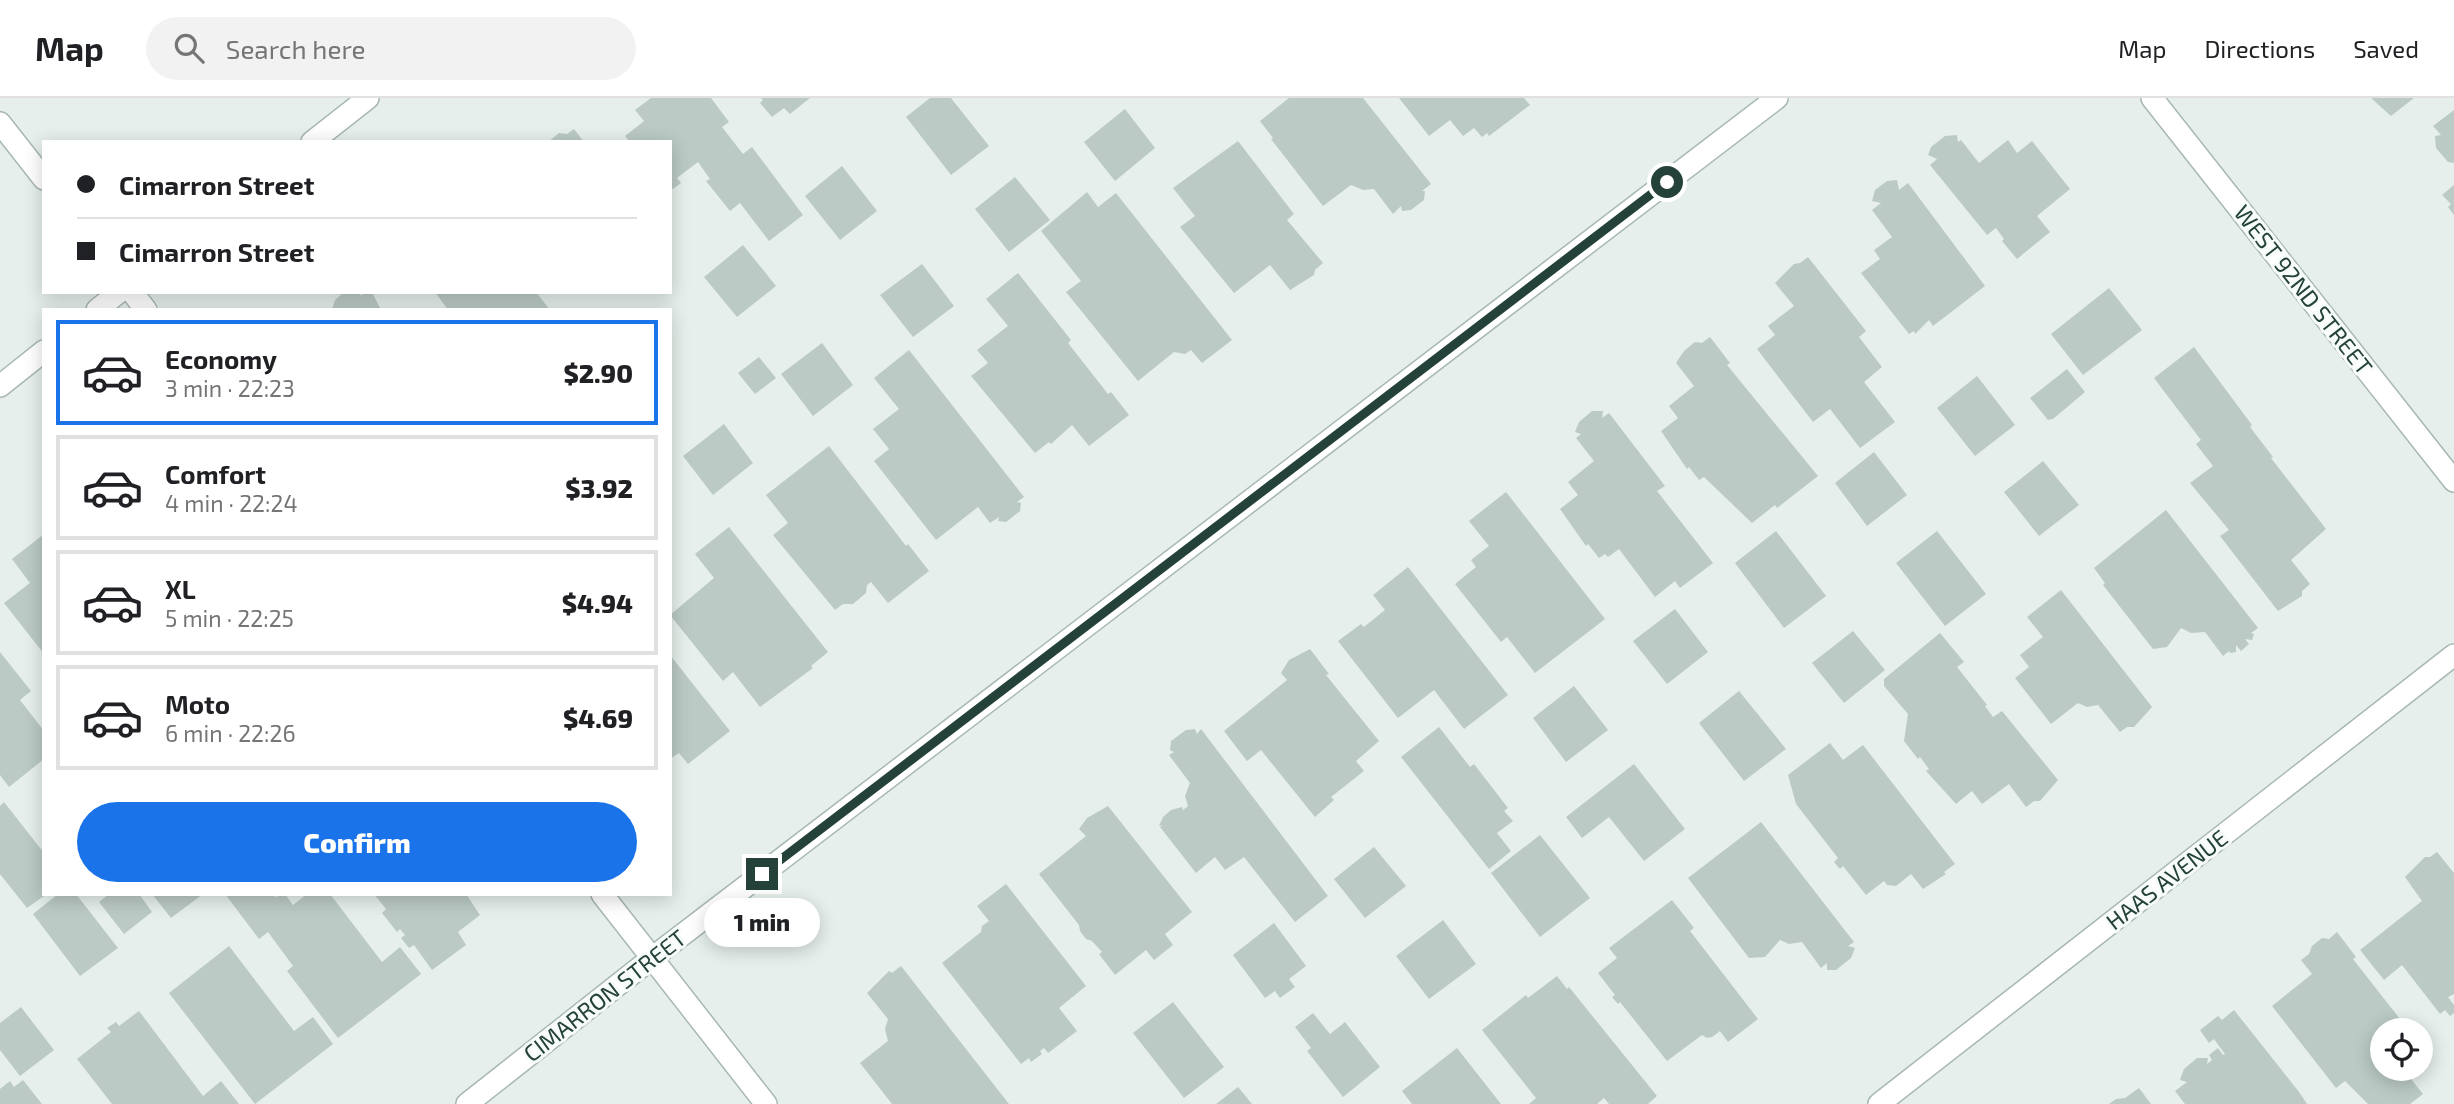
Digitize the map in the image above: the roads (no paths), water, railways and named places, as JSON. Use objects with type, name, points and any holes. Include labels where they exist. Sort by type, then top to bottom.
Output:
[{"type":"street","points":[[315,140],[368,98]]},
{"type":"street","name":"CIMARRON STREET","points":[[467,1104],[652,958],[1777,98]]},
{"type":"street","name":"WEST 92ND STREET","points":[[2152,98],[2454,481]]},
{"type":"street","points":[[0,123],[42,176]]},
{"type":"street","points":[[99,308],[117,294]]},
{"type":"street","points":[[134,294],[144,308]]},
{"type":"street","points":[[0,386],[42,353]]},
{"type":"street","name":"HAAS AVENUE","points":[[1879,1104],[2454,655]]},
{"type":"street","points":[[605,896],[766,1104]]}]
